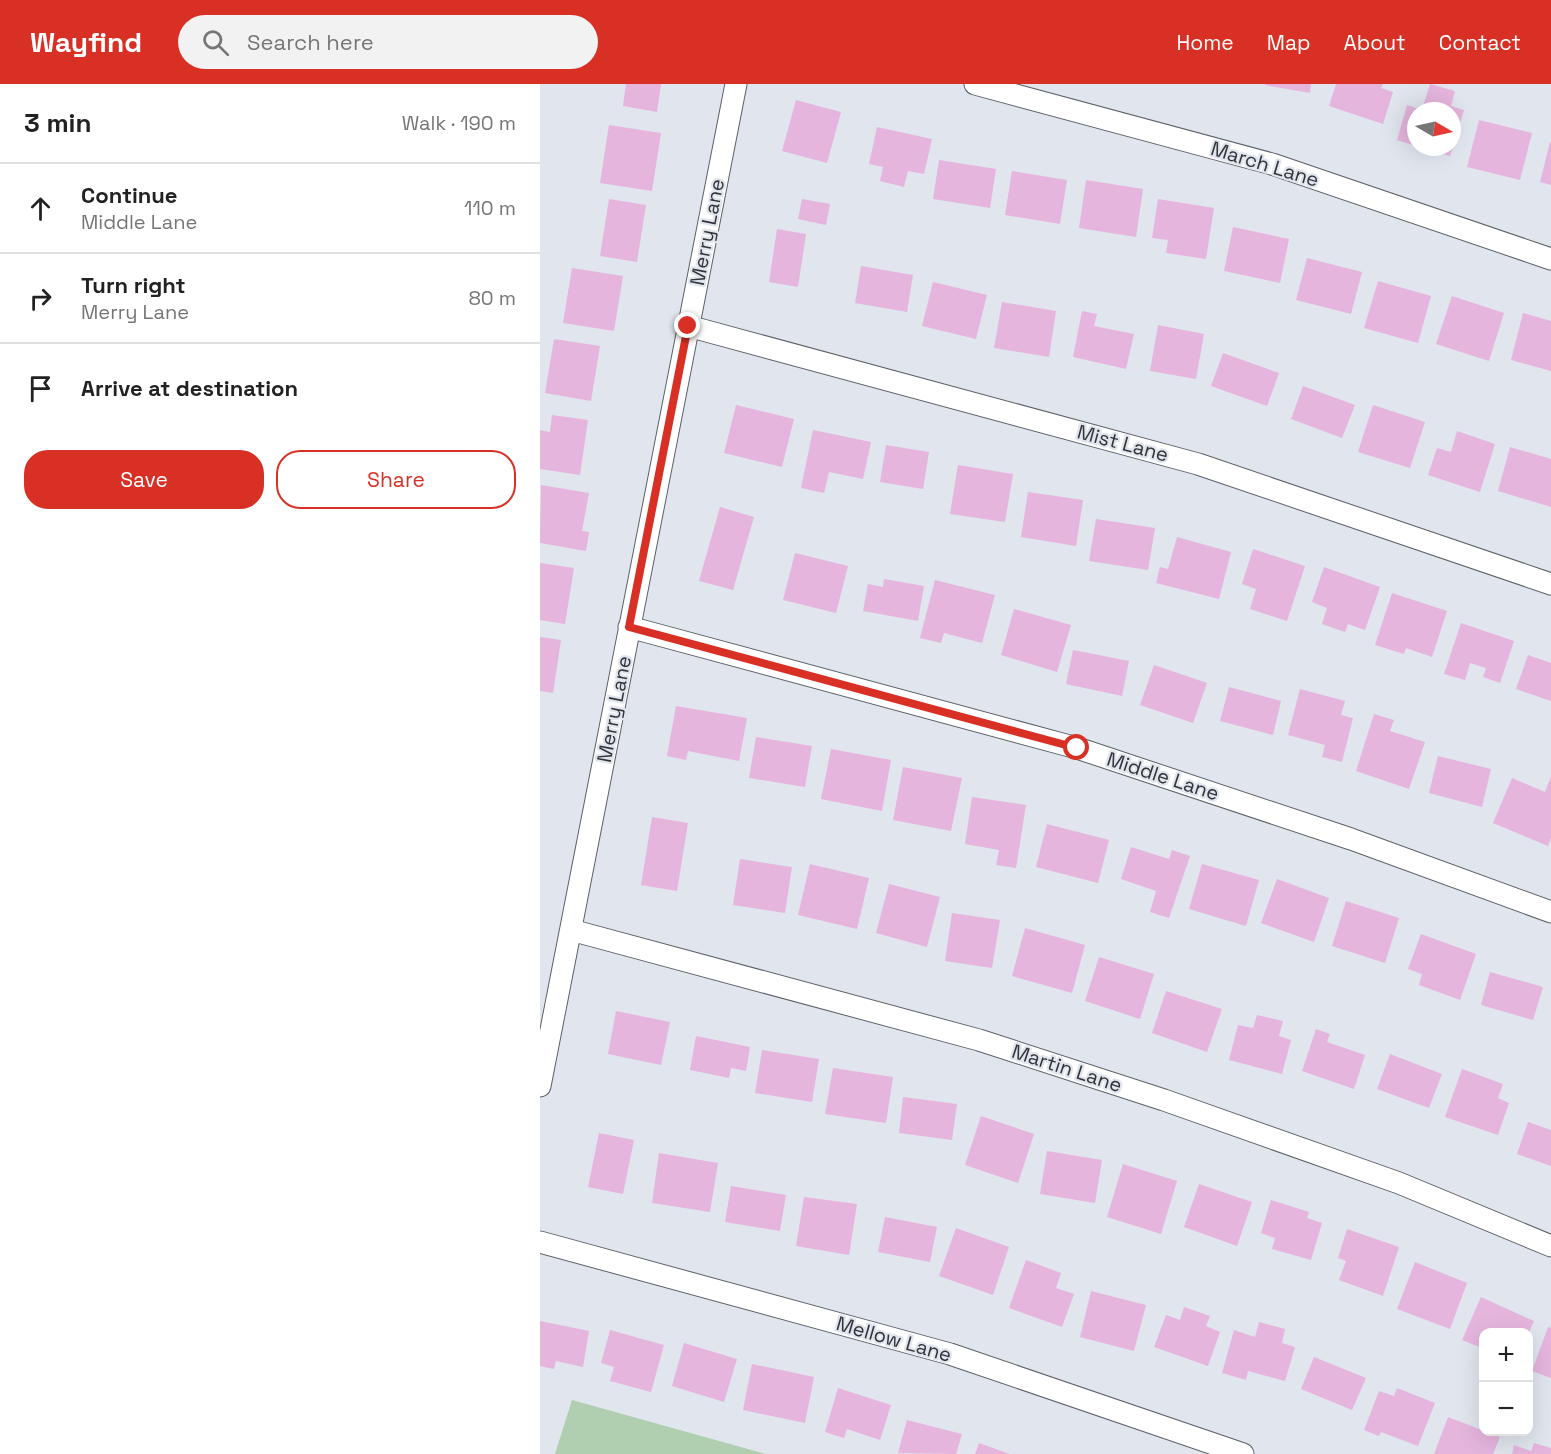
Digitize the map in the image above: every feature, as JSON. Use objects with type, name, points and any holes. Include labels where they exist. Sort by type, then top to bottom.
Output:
[{"type":"street","name":"Merry Lane","points":[[540,1086],[735,84]]},
{"type":"street","name":"March Lane","points":[[975,84],[1272,164],[1551,259]]},
{"type":"street","name":"Mist Lane","points":[[688,326],[1198,464],[1551,584]]},
{"type":"street","name":"Middle Lane","points":[[629,627],[1077,748],[1351,839],[1551,912]]},
{"type":"street","name":"Martin Lane","points":[[571,930],[979,1040],[1164,1100],[1399,1183],[1551,1246]]},
{"type":"street","name":"Mellow Lane","points":[[540,1242],[950,1354],[1243,1454]]},
{"type":"green space","points":[[572,1400],[766,1454],[555,1454]]},
{"type":"building","points":[[626,84],[661,84],[657,112],[623,106]]},
{"type":"building","points":[[1265,84],[1311,84],[1310,93]]},
{"type":"building","points":[[1336,84],[1383,84],[1381,88],[1393,92],[1383,124],[1329,106]]},
{"type":"building","points":[[1430,84],[1455,91],[1452,102],[1424,102]]},
{"type":"building","points":[[796,100],[841,112],[827,163],[782,151]]},
{"type":"building","points":[[1407,105],[1407,143],[1397,140]]},
{"type":"building","points":[[1479,120],[1532,133],[1520,180],[1467,167]]},
{"type":"building","points":[[609,125],[661,133],[652,191],[600,183]]},
{"type":"building","points":[[877,127],[932,139],[924,174],[908,171],[904,187],[880,181],[883,167],[869,164]]},
{"type":"building","points":[[1551,142],[1551,185],[1540,182]]},
{"type":"building","points":[[939,160],[996,169],[990,208],[933,199]]},
{"type":"building","points":[[1012,171],[1067,180],[1060,224],[1005,215]]},
{"type":"building","points":[[1086,180],[1143,189],[1136,237],[1079,228]]},
{"type":"building","points":[[609,199],[646,205],[637,262],[600,256]]},
{"type":"building","points":[[802,199],[830,204],[826,225],[798,219]]},
{"type":"building","points":[[1158,199],[1214,208],[1206,259],[1166,253],[1168,240],[1152,238]]},
{"type":"building","points":[[1233,227],[1289,239],[1280,283],[1224,271]]},
{"type":"building","points":[[777,229],[806,234],[798,287],[769,282]]},
{"type":"building","points":[[1307,258],[1362,272],[1351,314],[1296,300]]},
{"type":"building","points":[[861,266],[913,275],[907,312],[855,303]]},
{"type":"building","points":[[572,268],[623,276],[614,331],[563,323]]},
{"type":"building","points":[[1378,281],[1431,296],[1418,343],[1364,328]]},
{"type":"building","points":[[933,282],[987,295],[976,339],[922,326]]},
{"type":"building","points":[[1452,296],[1504,313],[1489,361],[1436,344]]},
{"type":"building","points":[[1002,302],[1056,311],[1049,357],[994,348]]},
{"type":"building","points":[[1082,311],[1097,314],[1094,326],[1134,334],[1126,369],[1073,357]]},
{"type":"building","points":[[1523,313],[1551,321],[1551,371],[1511,360]]},
{"type":"building","points":[[1158,325],[1204,334],[1196,379],[1150,371]]},
{"type":"building","points":[[554,339],[600,346],[591,401],[545,393]]},
{"type":"building","points":[[1223,353],[1279,373],[1267,406],[1211,386]]},
{"type":"building","points":[[1303,386],[1355,405],[1342,438],[1291,419]]},
{"type":"building","points":[[736,405],[794,419],[782,467],[724,453]]},
{"type":"building","points":[[1373,405],[1425,422],[1410,468],[1358,452]]},
{"type":"building","points":[[552,415],[588,420],[580,475],[540,469],[540,430],[550,432]]},
{"type":"building","points":[[813,430],[871,442],[863,479],[829,472],[824,493],[801,488]]},
{"type":"building","points":[[1457,431],[1495,444],[1480,492],[1428,475],[1437,448],[1451,452]]},
{"type":"building","points":[[886,445],[929,452],[923,489],[880,482]]},
{"type":"building","points":[[1510,447],[1551,459],[1551,507],[1498,491]]},
{"type":"building","points":[[958,465],[1013,474],[1005,522],[950,514]]},
{"type":"building","points":[[541,485],[589,493],[582,531],[589,532],[586,551],[540,543]]},
{"type":"building","points":[[1028,492],[1083,500],[1076,546],[1021,537]]},
{"type":"building","points":[[720,507],[754,517],[733,590],[699,581]]},
{"type":"building","points":[[1096,519],[1155,528],[1148,570],[1089,561]]},
{"type":"building","points":[[1177,537],[1231,552],[1219,599],[1156,583],[1160,567],[1168,569]]},
{"type":"building","points":[[1253,549],[1305,566],[1287,621],[1250,609],[1256,589],[1242,584]]},
{"type":"building","points":[[795,553],[848,566],[836,613],[783,600]]},
{"type":"building","points":[[540,563],[574,568],[565,624],[540,620]]},
{"type":"building","points":[[1324,567],[1380,587],[1365,630],[1348,624],[1345,632],[1322,624],[1327,608],[1312,602]]},
{"type":"building","points":[[884,579],[924,586],[918,621],[863,611],[868,584],[883,587]]},
{"type":"building","points":[[935,580],[995,595],[982,643],[944,633],[941,643],[920,638]]},
{"type":"building","points":[[1392,593],[1447,611],[1432,657],[1406,648],[1404,654],[1375,645]]},
{"type":"building","points":[[1014,609],[1071,625],[1057,672],[1001,655]]},
{"type":"building","points":[[1461,623],[1514,641],[1500,683],[1483,677],[1486,668],[1470,663],[1465,680],[1444,674]]},
{"type":"building","points":[[540,637],[561,640],[553,693],[540,691]]},
{"type":"building","points":[[1073,650],[1129,661],[1122,696],[1066,684]]},
{"type":"building","points":[[1528,655],[1551,663],[1551,701],[1516,689]]},
{"type":"building","points":[[1154,665],[1207,683],[1193,723],[1140,705]]},
{"type":"building","points":[[1229,687],[1281,701],[1273,735],[1220,721]]},
{"type":"building","points":[[1300,689],[1345,701],[1341,715],[1353,718],[1342,762],[1322,757],[1325,745],[1288,735]]},
{"type":"building","points":[[676,706],[747,718],[739,761],[688,751],[686,760],[667,756]]},
{"type":"building","points":[[1374,714],[1394,720],[1390,731],[1425,742],[1409,789],[1356,771]]},
{"type":"building","points":[[756,737],[812,746],[805,787],[749,778]]},
{"type":"building","points":[[831,749],[891,760],[882,811],[821,799]]},
{"type":"building","points":[[1438,756],[1491,769],[1482,807],[1429,793]]},
{"type":"building","points":[[903,767],[962,778],[951,831],[893,820]]},
{"type":"building","points":[[1551,776],[1551,838],[1548,846],[1493,823],[1512,778],[1545,792]]},
{"type":"building","points":[[972,797],[1026,805],[1016,868],[996,865],[999,850],[965,844]]},
{"type":"building","points":[[652,817],[688,823],[677,891],[641,885]]},
{"type":"building","points":[[1047,824],[1109,840],[1098,883],[1036,867]]},
{"type":"building","points":[[1131,847],[1169,859],[1172,850],[1190,856],[1169,918],[1150,912],[1156,891],[1121,879]]},
{"type":"building","points":[[740,859],[792,867],[785,913],[733,905]]},
{"type":"building","points":[[810,864],[869,878],[857,929],[798,915]]},
{"type":"building","points":[[1202,864],[1259,880],[1246,926],[1189,909]]},
{"type":"building","points":[[1277,879],[1329,898],[1314,942],[1261,923]]},
{"type":"building","points":[[889,884],[940,897],[927,947],[876,933]]},
{"type":"building","points":[[1346,901],[1399,918],[1385,963],[1332,946]]},
{"type":"building","points":[[952,913],[1000,920],[992,968],[945,961]]},
{"type":"building","points":[[1025,928],[1085,945],[1072,993],[1012,976]]},
{"type":"building","points":[[1421,934],[1476,954],[1460,1000],[1419,985],[1422,974],[1408,969]]},
{"type":"building","points":[[1099,957],[1154,974],[1140,1019],[1085,1001]]},
{"type":"building","points":[[1490,972],[1543,987],[1533,1020],[1481,1005]]},
{"type":"building","points":[[1166,991],[1222,1009],[1207,1052],[1152,1033]]},
{"type":"building","points":[[616,1011],[670,1022],[661,1065],[608,1054]]},
{"type":"building","points":[[1257,1015],[1283,1021],[1279,1036],[1291,1040],[1282,1074],[1229,1060],[1238,1025],[1253,1028]]},
{"type":"building","points":[[1316,1029],[1330,1034],[1327,1042],[1365,1055],[1354,1089],[1302,1071]]},
{"type":"building","points":[[696,1036],[750,1047],[746,1071],[731,1068],[729,1078],[690,1070]]},
{"type":"building","points":[[762,1050],[819,1059],[812,1102],[755,1093]]},
{"type":"building","points":[[1390,1054],[1442,1074],[1429,1108],[1377,1089]]},
{"type":"building","points":[[833,1068],[893,1077],[886,1123],[825,1114]]},
{"type":"building","points":[[1462,1069],[1503,1084],[1498,1098],[1509,1103],[1498,1135],[1445,1117]]},
{"type":"building","points":[[903,1097],[957,1104],[952,1140],[899,1133]]},
{"type":"building","points":[[981,1116],[1034,1134],[1018,1183],[965,1165]]},
{"type":"building","points":[[1528,1122],[1551,1130],[1551,1166],[1517,1154]]},
{"type":"building","points":[[599,1133],[634,1140],[623,1194],[588,1187]]},
{"type":"building","points":[[1047,1151],[1102,1160],[1095,1203],[1040,1194]]},
{"type":"building","points":[[659,1153],[718,1163],[710,1212],[652,1203]]},
{"type":"building","points":[[1123,1164],[1177,1181],[1161,1234],[1107,1217]]},
{"type":"building","points":[[1199,1184],[1252,1202],[1237,1246],[1184,1227]]},
{"type":"building","points":[[731,1186],[786,1195],[780,1231],[725,1222]]},
{"type":"building","points":[[804,1197],[857,1204],[849,1255],[796,1246]]},
{"type":"building","points":[[1271,1200],[1309,1212],[1307,1218],[1322,1223],[1311,1260],[1272,1249],[1275,1238],[1261,1233]]},
{"type":"building","points":[[885,1217],[937,1227],[930,1262],[878,1252]]},
{"type":"building","points":[[956,1228],[1009,1247],[993,1295],[939,1276]]},
{"type":"building","points":[[1347,1229],[1399,1247],[1383,1296],[1339,1280],[1346,1261],[1338,1258]]},
{"type":"building","points":[[1026,1260],[1061,1273],[1056,1288],[1074,1294],[1062,1327],[1009,1308]]},
{"type":"building","points":[[1415,1262],[1467,1283],[1450,1329],[1397,1309]]},
{"type":"building","points":[[1091,1291],[1146,1305],[1134,1351],[1080,1337]]},
{"type":"building","points":[[1481,1297],[1534,1321],[1531,1328],[1479,1328],[1479,1347],[1462,1340]]},
{"type":"building","points":[[1184,1307],[1210,1316],[1206,1326],[1220,1332],[1208,1366],[1154,1347],[1166,1315],[1180,1320]]},
{"type":"building","points":[[540,1321],[589,1331],[583,1367],[556,1361],[554,1369],[540,1366]]},
{"type":"building","points":[[1259,1322],[1285,1329],[1282,1343],[1295,1347],[1285,1381],[1248,1371],[1246,1380],[1222,1373],[1234,1330],[1255,1337]]},
{"type":"building","points":[[1548,1327],[1551,1328],[1551,1378],[1533,1371]]},
{"type":"building","points":[[610,1330],[664,1345],[651,1392],[610,1381],[614,1367],[601,1363]]},
{"type":"building","points":[[684,1343],[737,1359],[724,1402],[672,1386]]},
{"type":"building","points":[[1314,1357],[1366,1378],[1352,1410],[1301,1389]]},
{"type":"building","points":[[752,1364],[814,1377],[805,1423],[743,1410]]},
{"type":"building","points":[[838,1388],[891,1405],[880,1440],[847,1429],[844,1438],[825,1432]]},
{"type":"building","points":[[1397,1388],[1435,1403],[1418,1446],[1381,1432],[1379,1436],[1364,1430],[1379,1391],[1394,1396]]},
{"type":"building","points":[[1448,1417],[1479,1429],[1479,1436],[1500,1437],[1493,1454],[1434,1454]]},
{"type":"building","points":[[907,1420],[962,1434],[956,1454],[898,1453]]},
{"type":"building","points":[[979,1443],[1010,1454],[975,1454]]},
{"type":"building","points":[[1534,1443],[1551,1448],[1551,1454],[1512,1454],[1514,1445],[1531,1451]]},
{"type":"route","points":[[688,326],[629,627],[1077,748]]}]
